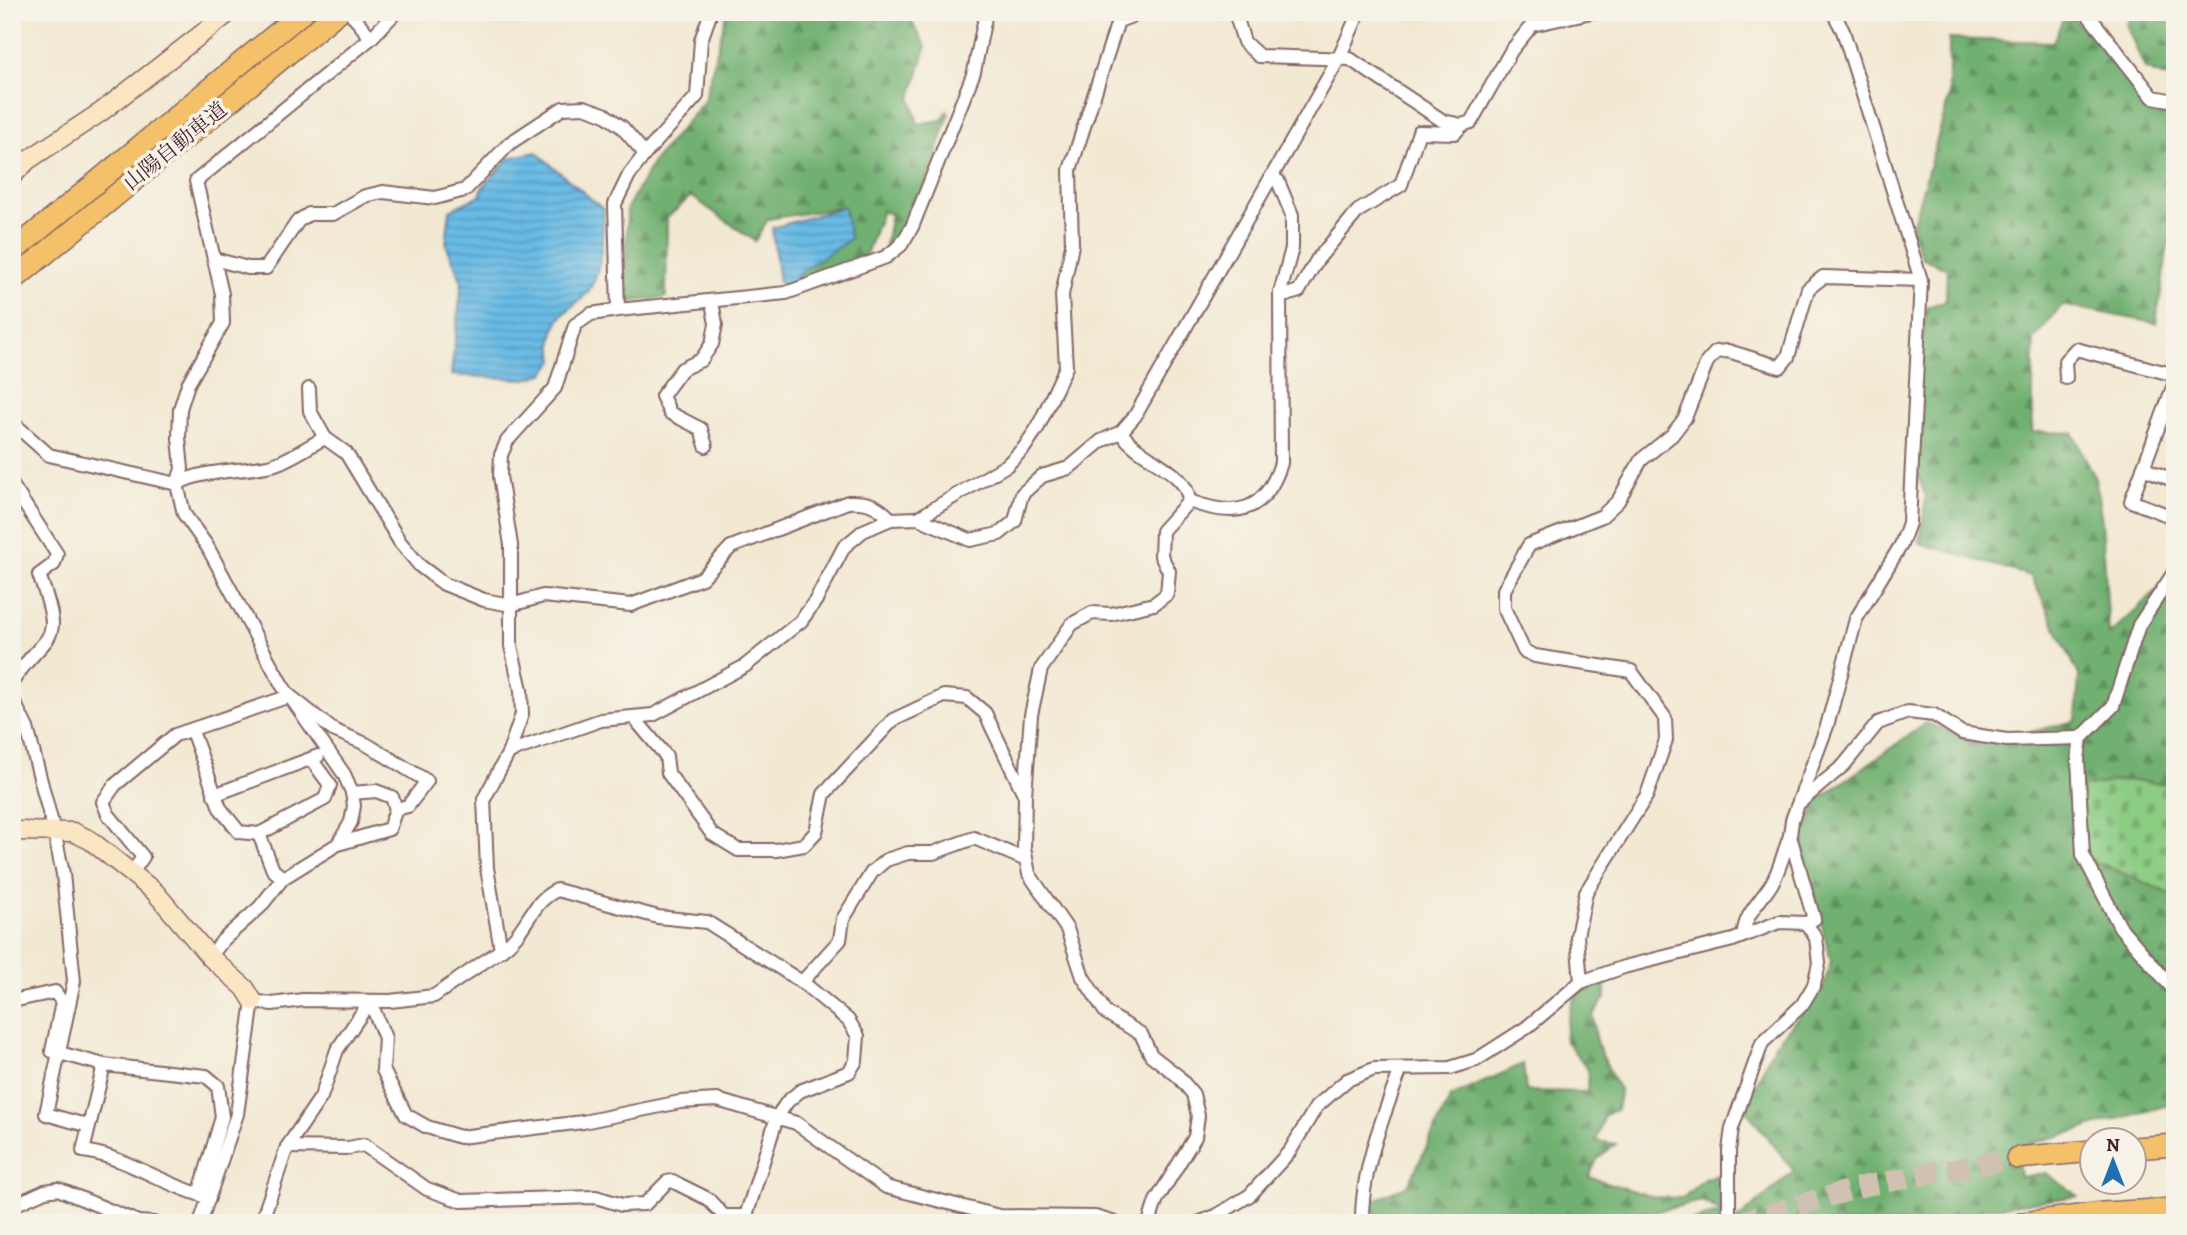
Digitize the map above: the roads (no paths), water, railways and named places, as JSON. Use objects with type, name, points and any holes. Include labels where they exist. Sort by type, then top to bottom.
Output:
[{"type":"highway","name":"山陽自動車道","points":[[12,252],[303,12]]},
{"type":"highway","name":"山陽自動車道","points":[[12,281],[338,12]]},
{"type":"highway","points":[[2148,1146],[2175,1145]]},
{"type":"highway","points":[[2017,1158],[2078,1152]]},
{"type":"highway","points":[[2023,1223],[2103,1213],[2175,1209]]},
{"type":"street","points":[[12,176],[28,160],[101,112],[230,12]]},
{"type":"street","points":[[350,12],[368,35]]},
{"type":"street","points":[[338,844],[351,822],[352,793],[344,774],[290,696],[207,546],[184,514],[177,484],[182,469],[178,438],[180,409],[188,384],[223,323],[222,294],[196,181],[396,12]]},
{"type":"street","points":[[618,310],[615,204],[629,175],[697,96],[701,40],[711,12]]},
{"type":"street","points":[[502,950],[487,868],[484,799],[509,752],[522,714],[511,646],[511,545],[500,476],[501,455],[507,441],[555,388],[575,326],[591,314],[786,293],[886,257],[901,246],[912,227],[975,72],[986,12]]},
{"type":"street","points":[[918,518],[1007,465],[1016,456],[1038,427],[1066,367],[1062,295],[1072,245],[1070,170],[1118,21],[1143,12]]},
{"type":"street","points":[[1235,12],[1244,42],[1259,56],[1350,59],[1443,121],[1462,125],[1471,122],[1511,51],[1532,25],[1591,12]]},
{"type":"street","points":[[509,752],[601,720],[635,719],[653,715],[745,666],[801,621],[817,600],[844,547],[863,531],[891,519],[918,518],[945,527],[970,540],[999,534],[1015,521],[1022,494],[1042,477],[1069,468],[1101,441],[1121,432],[1135,416],[1338,60],[1359,12]]},
{"type":"street","points":[[1745,935],[1744,928],[1773,882],[1790,836],[1798,803],[1827,726],[1856,619],[1901,545],[1909,523],[1921,280],[1843,31],[1833,12]]},
{"type":"street","points":[[2086,12],[2153,97],[2175,101]]},
{"type":"street","points":[[214,258],[248,268],[266,268],[298,220],[309,214],[333,214],[365,196],[383,192],[435,198],[465,191],[510,143],[563,108],[584,107],[604,114],[622,127],[645,154]]},
{"type":"street","points":[[1280,293],[1287,295],[1299,291],[1317,260],[1357,211],[1401,185],[1419,132],[1455,133],[1462,125]]},
{"type":"street","points":[[1188,500],[1212,509],[1239,511],[1262,500],[1274,485],[1281,463],[1280,293],[1292,248],[1292,215],[1278,181],[1271,177]]},
{"type":"street","points":[[1581,982],[1577,936],[1586,892],[1647,795],[1666,740],[1665,718],[1631,671],[1535,656],[1524,651],[1504,608],[1504,590],[1529,545],[1602,516],[1618,501],[1641,460],[1672,435],[1685,418],[1707,362],[1716,352],[1728,351],[1780,367],[1788,357],[1808,289],[1823,277],[1921,280]]},
{"type":"street","points":[[706,446],[701,429],[670,413],[662,396],[682,369],[701,360],[712,344],[716,324],[712,302]]},
{"type":"street","points":[[2066,378],[2065,361],[2076,349],[2175,375]]},
{"type":"street","points":[[2175,382],[2131,501],[2175,518]]},
{"type":"street","points":[[309,389],[310,411],[325,438],[346,453],[400,542],[420,566],[444,584],[484,600],[511,605],[543,596],[631,605],[702,578],[732,547],[848,502],[866,501],[879,507],[891,519]]},
{"type":"street","points":[[12,422],[49,455],[177,484],[189,477],[233,473],[275,464],[325,438]]},
{"type":"street","points":[[1121,432],[1130,446],[1181,479],[1188,491],[1188,500],[1162,531],[1161,556],[1169,571],[1167,594],[1154,604],[1111,614],[1092,613],[1072,624],[1041,669],[1031,715],[1025,796],[1026,859],[1030,874],[1067,929],[1083,977],[1106,1013],[1141,1034],[1151,1055],[1178,1076],[1193,1094],[1198,1116],[1195,1137],[1156,1201],[1149,1223]]},
{"type":"street","points":[[2144,468],[2175,481]]},
{"type":"street","points":[[12,485],[57,554],[54,564],[39,575],[52,609],[51,636],[12,682]]},
{"type":"street","points":[[2175,571],[2139,625],[2113,706],[2081,738],[2078,759],[2083,855],[2120,927],[2175,991]]},
{"type":"street","points":[[131,874],[143,857],[108,814],[103,802],[115,785],[175,735],[290,696]]},
{"type":"street","points":[[290,696],[334,730],[366,744],[427,781],[408,806],[396,809]]},
{"type":"street","points":[[635,719],[666,756],[668,773],[712,834],[738,850],[776,850],[804,845],[816,832],[824,794],[893,720],[944,696],[967,698],[985,713],[1025,796]]},
{"type":"street","points":[[12,698],[27,728],[54,831],[63,874],[74,981],[61,1054],[46,1114],[89,1126]]},
{"type":"street","points":[[1798,803],[1844,765],[1878,723],[1908,712],[1934,715],[1962,733],[2007,740],[2081,738]]},
{"type":"street","points":[[192,731],[220,808],[239,832],[259,834],[325,799],[330,785],[314,762]]},
{"type":"street","points":[[214,795],[314,762],[328,751]]},
{"type":"street","points":[[210,957],[223,940],[260,907],[283,878],[338,844],[389,829],[396,809],[392,797],[376,792],[352,793]]},
{"type":"street","points":[[12,831],[73,831],[90,840],[155,892],[210,957],[245,988],[253,1001],[237,1114],[200,1223]]},
{"type":"street","points":[[259,834],[273,870],[283,878]]},
{"type":"street","points":[[1198,1223],[1216,1216],[1250,1195],[1290,1151],[1316,1107],[1347,1080],[1374,1069],[1450,1068],[1476,1060],[1526,1028],[1581,982],[1624,967],[1745,935],[1779,922],[1806,923],[1814,919],[1790,836]]},
{"type":"street","points":[[802,982],[840,940],[843,919],[872,872],[886,860],[908,853],[933,853],[974,838],[1026,859]]},
{"type":"street","points":[[253,1001],[272,1004],[303,1000],[370,1001],[435,996],[518,938],[542,897],[558,890],[658,917],[706,922],[802,982],[848,1020],[858,1036],[859,1050],[849,1072],[800,1091],[787,1102],[778,1117],[746,1219],[724,1216],[708,1199],[672,1181],[667,1182],[645,1204],[622,1205],[596,1197],[461,1201],[427,1189],[364,1145],[348,1148],[287,1147]]},
{"type":"street","points":[[1729,1223],[1728,1152],[1732,1128],[1762,1044],[1802,1006],[1814,985],[1819,963],[1816,938],[1806,923]]},
{"type":"street","points":[[13,997],[55,992],[62,1002],[52,1051],[103,1065],[206,1076],[218,1086],[222,1118],[201,1188],[209,1198]]},
{"type":"street","points":[[370,1001],[385,1038],[383,1070],[406,1115],[427,1127],[460,1137],[583,1122],[680,1102],[717,1100],[796,1123],[886,1187],[999,1216],[1095,1217],[1115,1223]]},
{"type":"street","points":[[261,1223],[287,1147],[321,1097],[337,1050],[370,1001]]},
{"type":"street","points":[[103,1065],[83,1151],[128,1163],[179,1190],[209,1198]]},
{"type":"street","points":[[1362,1223],[1365,1189],[1383,1118],[1401,1069]]},
{"type":"street","points":[[12,1206],[45,1191],[58,1189],[138,1222],[155,1223]]},
{"type":"water","points":[[536,152],[604,210],[601,252],[596,275],[583,298],[560,318],[553,342],[554,361],[544,374],[526,379],[451,375],[462,282],[446,244],[450,210],[481,195],[482,188],[509,158]]},
{"type":"water","points":[[844,207],[850,239],[802,271],[791,285],[779,283],[772,228]]},
{"type":"tunnel","points":[[1738,1223],[1864,1186],[2017,1158]]}]
